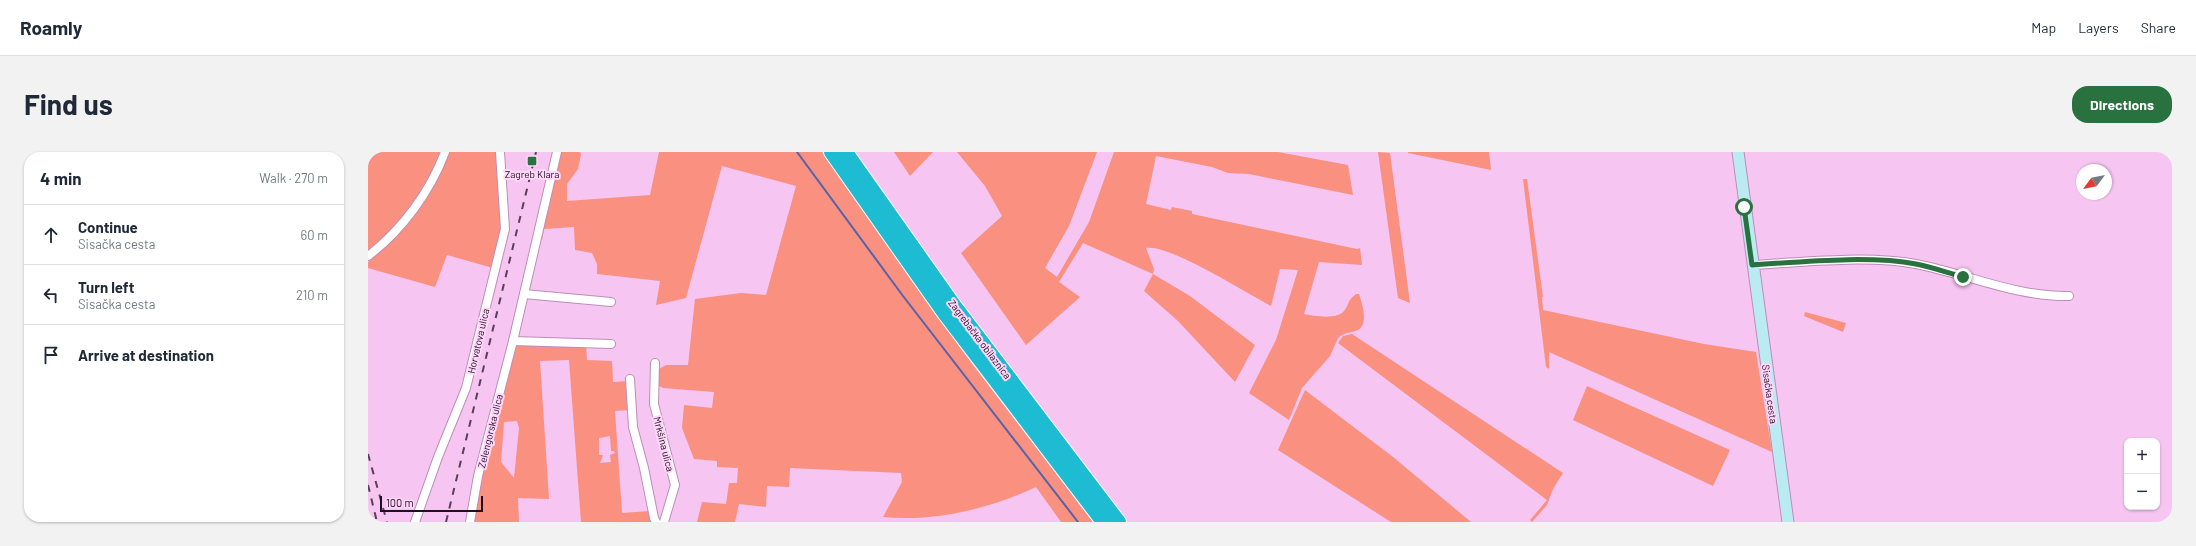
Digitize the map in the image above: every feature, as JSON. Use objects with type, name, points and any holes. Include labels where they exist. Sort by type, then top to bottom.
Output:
[{"type":"highway","name":"Zagrebačka obilaznica","points":[[830,152],[944,313],[1103,522]]},
{"type":"highway","name":"Zagrebačka obilaznica","points":[[846,152],[958,311],[1119,522]]},
{"type":"main road","name":"Sisačka cesta","points":[[1738,152],[1752,265],[1788,522]]},
{"type":"street","points":[[368,256],[378,248],[405,220],[424,194],[445,152]]},
{"type":"street","name":"Horvatova ulica","points":[[415,522],[438,457],[466,388],[505,229],[500,152]]},
{"type":"street","name":"Zelengorska ulica","points":[[470,522],[477,482],[513,341],[557,152]]},
{"type":"street","points":[[1752,265],[1792,262],[1895,261],[1916,264],[2030,294],[2069,296]]},
{"type":"street","points":[[524,294],[611,302]]},
{"type":"street","points":[[513,341],[611,344]]},
{"type":"street","name":"Mrkšina ulica","points":[[655,363],[654,404],[675,485],[664,522]]},
{"type":"street","points":[[630,379],[633,427],[656,522]]},
{"type":"shaded area","points":[[368,152],[441,152],[427,180],[410,206],[391,230],[368,251]]},
{"type":"shaded area","points":[[449,152],[498,152],[503,225],[493,268],[447,255],[435,287],[368,268],[368,262],[394,238],[416,212],[433,184]]},
{"type":"shaded area","points":[[559,152],[580,152],[581,154],[578,169],[567,184],[567,201],[650,195],[659,152],[822,152],[967,357],[1093,522],[1061,522],[1036,487],[1000,502],[942,516],[922,518],[883,517],[902,482],[901,473],[790,468],[789,487],[767,486],[766,507],[739,504],[735,522],[697,522],[702,502],[726,504],[729,483],[737,483],[738,468],[717,467],[717,461],[694,459],[682,428],[684,405],[712,408],[714,392],[663,388],[659,386],[657,378],[659,369],[666,365],[688,365],[695,299],[741,293],[766,295],[796,186],[722,166],[686,298],[656,305],[660,281],[597,274],[597,264],[592,253],[575,250],[574,227],[544,229],[542,240],[539,240]]},
{"type":"shaded area","points":[[894,152],[933,152],[910,176]]},
{"type":"shaded area","points":[[957,152],[1097,152],[1069,226],[1045,268],[1057,277],[1089,222],[1114,152],[1278,152],[1348,165],[1353,195],[1249,174],[1228,173],[1212,167],[1156,156],[1146,204],[1171,210],[1172,207],[1192,211],[1192,214],[1357,249],[1360,248],[1362,265],[1319,262],[1304,314],[1325,317],[1336,316],[1344,311],[1349,301],[1356,294],[1359,294],[1364,313],[1363,323],[1358,330],[1338,338],[1330,356],[1302,388],[1289,420],[1249,393],[1276,340],[1298,270],[1280,269],[1271,306],[1172,253],[1146,248],[1154,269],[1153,274],[1083,243],[1059,282],[1080,297],[1026,345],[961,253],[1002,216],[985,186]]},
{"type":"shaded area","points":[[1378,152],[1390,153],[1410,303],[1398,298]]},
{"type":"shaded area","points":[[1489,152],[1491,170],[1408,153]]},
{"type":"shaded area","points":[[1523,179],[1527,179],[1543,297],[1543,310],[1704,344],[1756,352],[1772,452],[1549,352],[1549,369],[1546,367]]},
{"type":"shaded area","points":[[1153,274],[1190,296],[1255,345],[1235,382],[1178,321],[1144,291]]},
{"type":"shaded area","points":[[1805,312],[1846,323],[1843,332],[1804,316]]},
{"type":"shaded area","points":[[1352,334],[1563,473],[1553,489],[1547,505],[1532,522],[1530,520],[1547,500],[1338,343],[1343,336]]},
{"type":"shaded area","points":[[518,344],[586,345],[587,360],[612,361],[613,382],[628,381],[629,410],[615,411],[622,513],[650,511],[654,522],[581,522],[569,360],[540,361],[549,499],[518,498],[519,522],[472,522],[475,500],[513,347]],"holes":[[[517,421],[519,428],[514,478],[501,462],[504,422]],[[610,436],[611,451],[614,451],[615,453],[610,455],[611,462],[600,463],[603,455],[599,455],[599,438]]]},
{"type":"shaded area","points":[[1587,386],[1730,450],[1713,486],[1573,420]]},
{"type":"shaded area","points":[[1305,390],[1393,457],[1471,522],[1391,522],[1278,450]]},
{"type":"waterway","points":[[797,152],[903,296],[1078,522]]},
{"type":"railway","points":[[446,522],[536,152]]},
{"type":"railway","points":[[368,454],[387,522]]},
{"type":"railway","points":[[368,485],[377,522]]},
{"type":"place","name":"Zagreb Klara","points":[[532,161]]},
{"type":"route","points":[[1744,207],[1752,265],[1792,262],[1895,261],[1916,264],[1963,277]]}]
